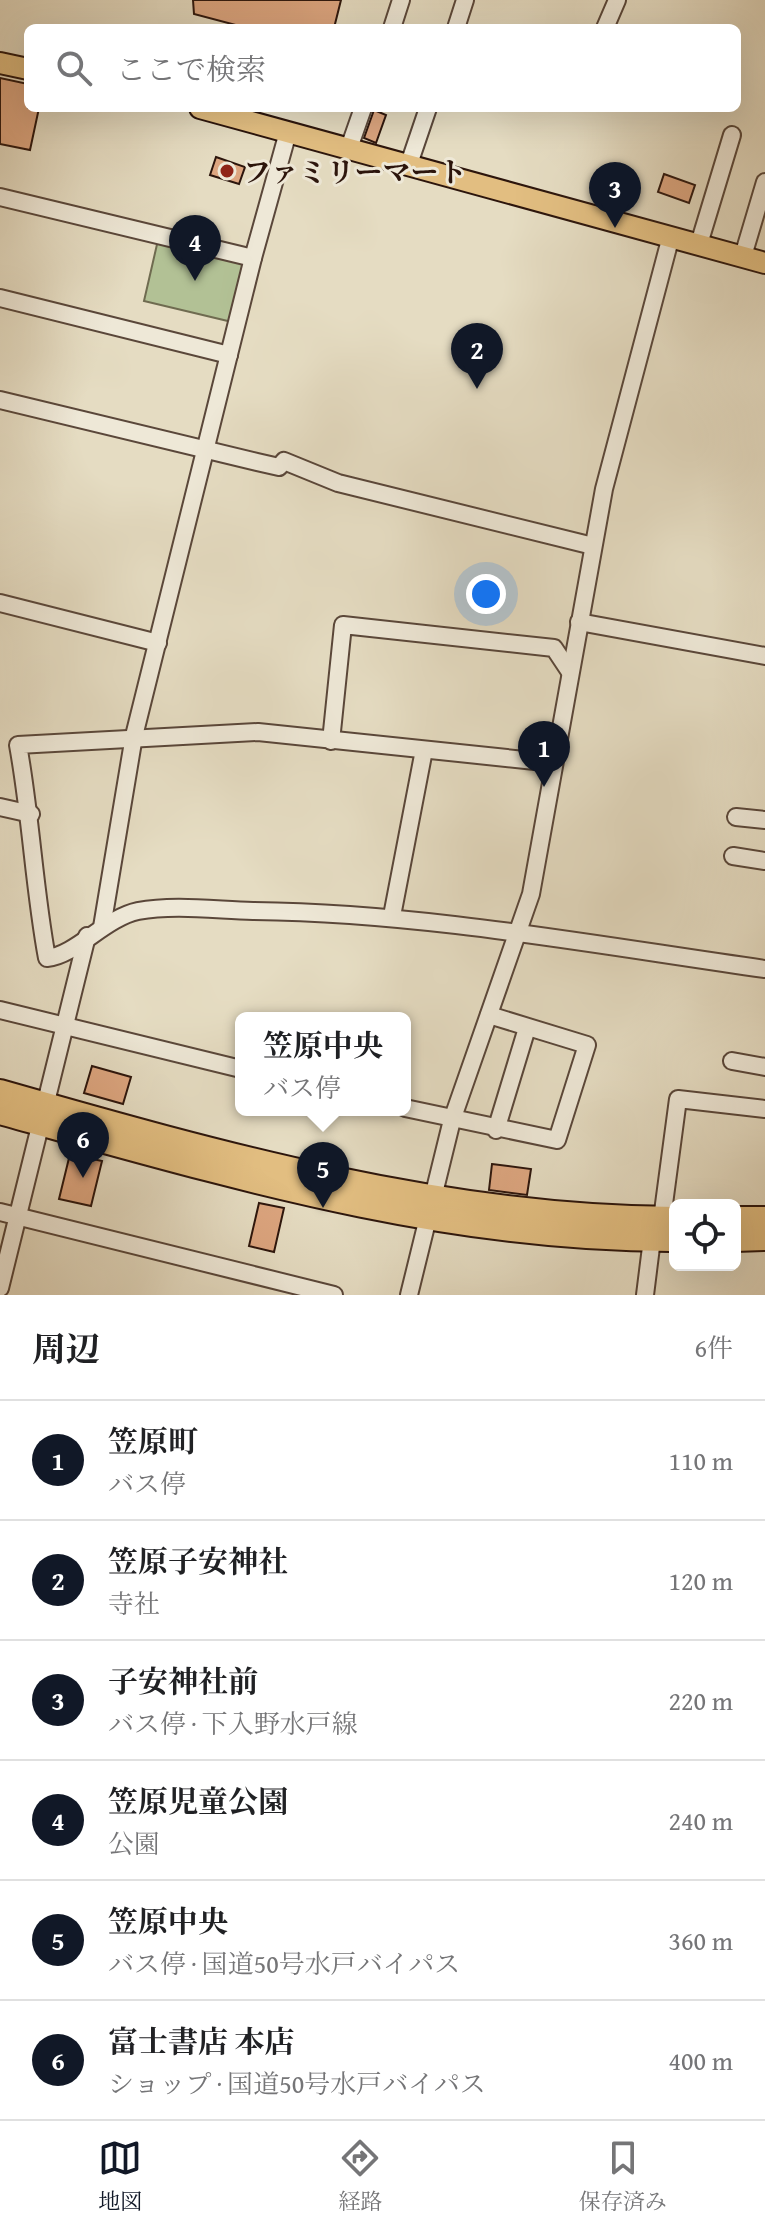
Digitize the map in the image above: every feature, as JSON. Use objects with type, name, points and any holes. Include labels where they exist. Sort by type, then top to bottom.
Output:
[{"type":"highway","points":[[0,1092],[43,1114]]},
{"type":"highway","points":[[0,1112],[43,1114],[305,1174],[430,1210],[554,1213],[666,1229]]},
{"type":"highway","points":[[741,1219],[765,1219]]},
{"type":"highway","points":[[741,1239],[765,1238]]},
{"type":"main road","points":[[0,63],[24,68]]},
{"type":"main road","points":[[215,112],[765,263]]},
{"type":"street","points":[[393,24],[401,0]]},
{"type":"street","points":[[457,24],[465,0]]},
{"type":"street","points":[[607,24],[617,0]]},
{"type":"street","points":[[349,148],[362,112]]},
{"type":"street","points":[[409,164],[427,112]]},
{"type":"street","points":[[0,1288],[64,1026],[94,931],[134,736],[253,258],[288,132]]},
{"type":"street","points":[[699,244],[732,135]]},
{"type":"street","points":[[743,256],[765,182]]},
{"type":"street","points":[[0,197],[253,258]]},
{"type":"street","points":[[409,1295],[452,1120],[520,933],[531,894],[593,546],[671,236]]},
{"type":"street","points":[[0,298],[229,355]]},
{"type":"street","points":[[0,400],[279,467],[284,461],[338,483],[593,546]]},
{"type":"street","points":[[0,603],[158,643]]},
{"type":"street","points":[[579,622],[765,656]]},
{"type":"street","points":[[331,741],[343,625],[554,648],[570,672]]},
{"type":"street","points":[[554,763],[258,732],[134,736],[18,745],[31,814],[38,911],[47,958],[57,957],[94,931],[136,912],[301,911],[392,916],[765,969]]},
{"type":"street","points":[[392,916],[424,750]]},
{"type":"street","points":[[0,807],[31,814]]},
{"type":"street","points":[[736,817],[765,820]]},
{"type":"street","points":[[733,856],[765,861]]},
{"type":"street","points":[[0,1010],[235,1068]]},
{"type":"street","points":[[411,1110],[496,1130],[557,1140],[587,1045],[489,1015]]},
{"type":"street","points":[[496,1130],[527,1028]]},
{"type":"street","points":[[732,1061],[765,1067]]},
{"type":"street","points":[[645,1295],[666,1229],[678,1099],[765,1109]]},
{"type":"street","points":[[0,1212],[334,1295]]},
{"type":"green space","points":[[158,240],[247,262],[232,322],[144,301]]},
{"type":"building","points":[[193,0],[341,0],[335,24],[232,24],[194,14]]},
{"type":"building","points":[[0,78],[24,83],[24,112],[38,112],[30,150],[0,144]]},
{"type":"building","points":[[373,112],[386,115],[376,143],[364,138]]},
{"type":"building","name":"ファミリーマート","points":[[216,157],[245,167],[239,184],[210,175]]},
{"type":"building","points":[[664,174],[695,185],[689,203],[658,192]]},
{"type":"building","points":[[92,1066],[131,1077],[123,1104],[84,1093]]},
{"type":"building","points":[[70,1154],[102,1161],[91,1206],[59,1199]]},
{"type":"building","points":[[492,1164],[531,1169],[527,1195],[489,1190]]},
{"type":"building","points":[[259,1203],[284,1208],[274,1252],[249,1246]]},
{"type":"place","name":"ファミリーマート","points":[[227,171]]},
{"type":"place","name":"子安神社前","points":[[615,228]]},
{"type":"place","name":"笠原児童公園","points":[[195,281]]},
{"type":"place","name":"笠原子安神社","points":[[477,389]]},
{"type":"place","name":"笠原町","points":[[544,787]]},
{"type":"place","name":"富士書店 本店","points":[[83,1178]]},
{"type":"place","name":"笠原中央","points":[[323,1208]]}]
